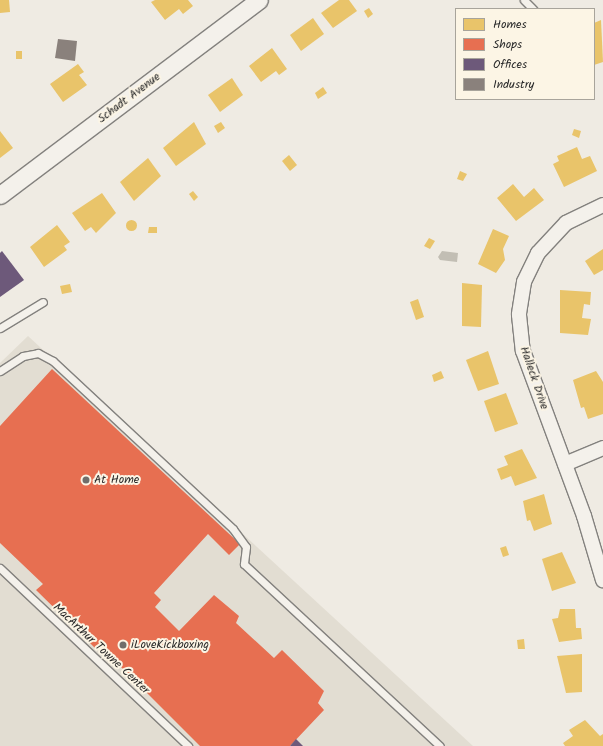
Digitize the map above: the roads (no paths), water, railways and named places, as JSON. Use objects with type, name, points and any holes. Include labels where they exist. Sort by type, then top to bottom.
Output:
[{"type":"street","name":"Schadt Avenue","points":[[0,196],[258,0]]},
{"type":"street","name":"Halleck Drive","points":[[603,205],[584,212],[551,237],[530,267],[520,298],[524,351],[565,464],[603,580]]},
{"type":"street","points":[[565,464],[603,448]]},
{"type":"lane","points":[[524,0],[532,8]]},
{"type":"lane","points":[[0,328],[43,302]]},
{"type":"lane","points":[[0,371],[23,356],[38,353],[53,361],[233,529],[246,546],[244,564],[440,746]]},
{"type":"lane","name":"MacArthur Towne Center","points":[[0,568],[188,746]]},
{"type":"place","name":"At Home","points":[[86,480]]},
{"type":"place","name":"iLoveKickboxing","points":[[123,645]]}]
